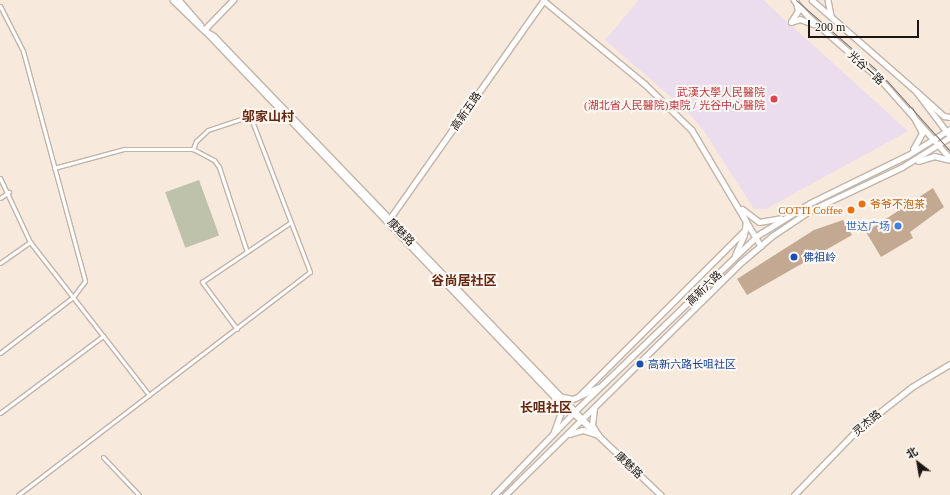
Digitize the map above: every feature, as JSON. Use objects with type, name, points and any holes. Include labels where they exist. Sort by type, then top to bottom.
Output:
[{"type":"main road","name":"康魅路","points":[[173,0],[204,30],[557,397],[572,416],[582,420]]},
{"type":"main road","name":"康魅路","points":[[179,0],[204,30]]},
{"type":"main road","points":[[204,30],[233,0]]},
{"type":"main road","points":[[544,0],[645,84],[692,130],[743,216],[757,236]]},
{"type":"main road","name":"高新五路","points":[[388,221],[544,0]]},
{"type":"main road","points":[[548,0],[684,117],[709,151],[762,245]]},
{"type":"main road","points":[[794,0],[798,11],[791,22],[800,18],[817,25]]},
{"type":"main road","name":"光谷一路","points":[[794,0],[817,25],[881,80],[910,110],[950,159]]},
{"type":"main road","name":"光谷一路","points":[[812,0],[917,92],[948,130],[950,137]]},
{"type":"main road","points":[[828,0],[831,18]]},
{"type":"main road","points":[[917,92],[944,116],[950,117]]},
{"type":"main road","points":[[908,154],[920,142],[922,133],[910,110]]},
{"type":"main road","points":[[944,116],[950,114]]},
{"type":"main road","name":"高新六路","points":[[494,495],[550,439],[576,410],[606,384],[757,236],[792,214],[908,154],[948,130]]},
{"type":"main road","name":"高新六路","points":[[505,495],[762,245],[809,211],[902,167],[950,137]]},
{"type":"main road","points":[[902,167],[929,156],[950,159]]},
{"type":"main road","points":[[742,209],[759,222],[792,214]]},
{"type":"main road","points":[[730,262],[741,246],[746,228],[743,216]]},
{"type":"main road","points":[[576,398],[746,228]]},
{"type":"main road","name":"灵杰路","points":[[794,495],[856,431],[912,387],[950,364]]},
{"type":"main road","points":[[557,397],[567,400],[576,398],[606,384]]},
{"type":"main road","name":"康魅路","points":[[557,397],[576,410],[582,420],[661,495]]},
{"type":"main road","points":[[550,439],[561,412],[557,397]]},
{"type":"main road","points":[[596,405],[592,420],[598,435]]},
{"type":"main road","points":[[557,443],[578,431],[589,430],[598,435]]},
{"type":"street","points":[[0,6],[2,14],[23,51],[85,281],[73,298],[0,353]]},
{"type":"street","points":[[18,495],[310,272],[250,116],[208,130],[196,141],[193,149]]},
{"type":"street","points":[[54,168],[124,149],[193,149],[214,160],[219,167],[247,252]]},
{"type":"street","points":[[0,178],[9,192],[30,242],[149,395]]},
{"type":"street","points":[[0,198],[9,192]]},
{"type":"street","points":[[237,329],[202,282],[291,222]]},
{"type":"street","points":[[0,263],[30,242]]},
{"type":"street","points":[[0,413],[103,336]]},
{"type":"street","points":[[103,457],[139,495]]},
{"type":"shaded area","name":"武漢大學人民醫院 (湖北省人民醫院)東院 / 光谷中心醫院","points":[[639,0],[763,0],[908,131],[766,209],[754,209],[704,131],[686,110],[605,40]]},
{"type":"green space","points":[[199,180],[219,235],[185,248],[165,192]]},
{"type":"building","name":"世达广场","points":[[933,188],[944,207],[910,232],[913,238],[881,257],[866,232]]},
{"type":"building","name":"佛祖岭","points":[[843,220],[852,235],[747,295],[737,279],[814,230]]},
{"type":"tram line","points":[[796,0],[880,73],[950,151]]},
{"type":"place","name":"武漢大學人民醫院 (湖北省人民醫院)東院 / 光谷中心醫院","points":[[774,99]]},
{"type":"place","name":"爷爷不泡茶","points":[[862,204]]},
{"type":"place","name":"COTTI Coffee","points":[[851,210]]},
{"type":"place","name":"世达广场","points":[[898,226]]},
{"type":"place","name":"佛祖岭","points":[[794,257]]},
{"type":"place","name":"高新六路长咀社区","points":[[640,364]]},
{"type":"district","name":"邬家山村","points":[[268,117]]},
{"type":"district","name":"谷尚居社区","points":[[464,281]]},
{"type":"district","name":"长咀社区","points":[[546,408]]}]
